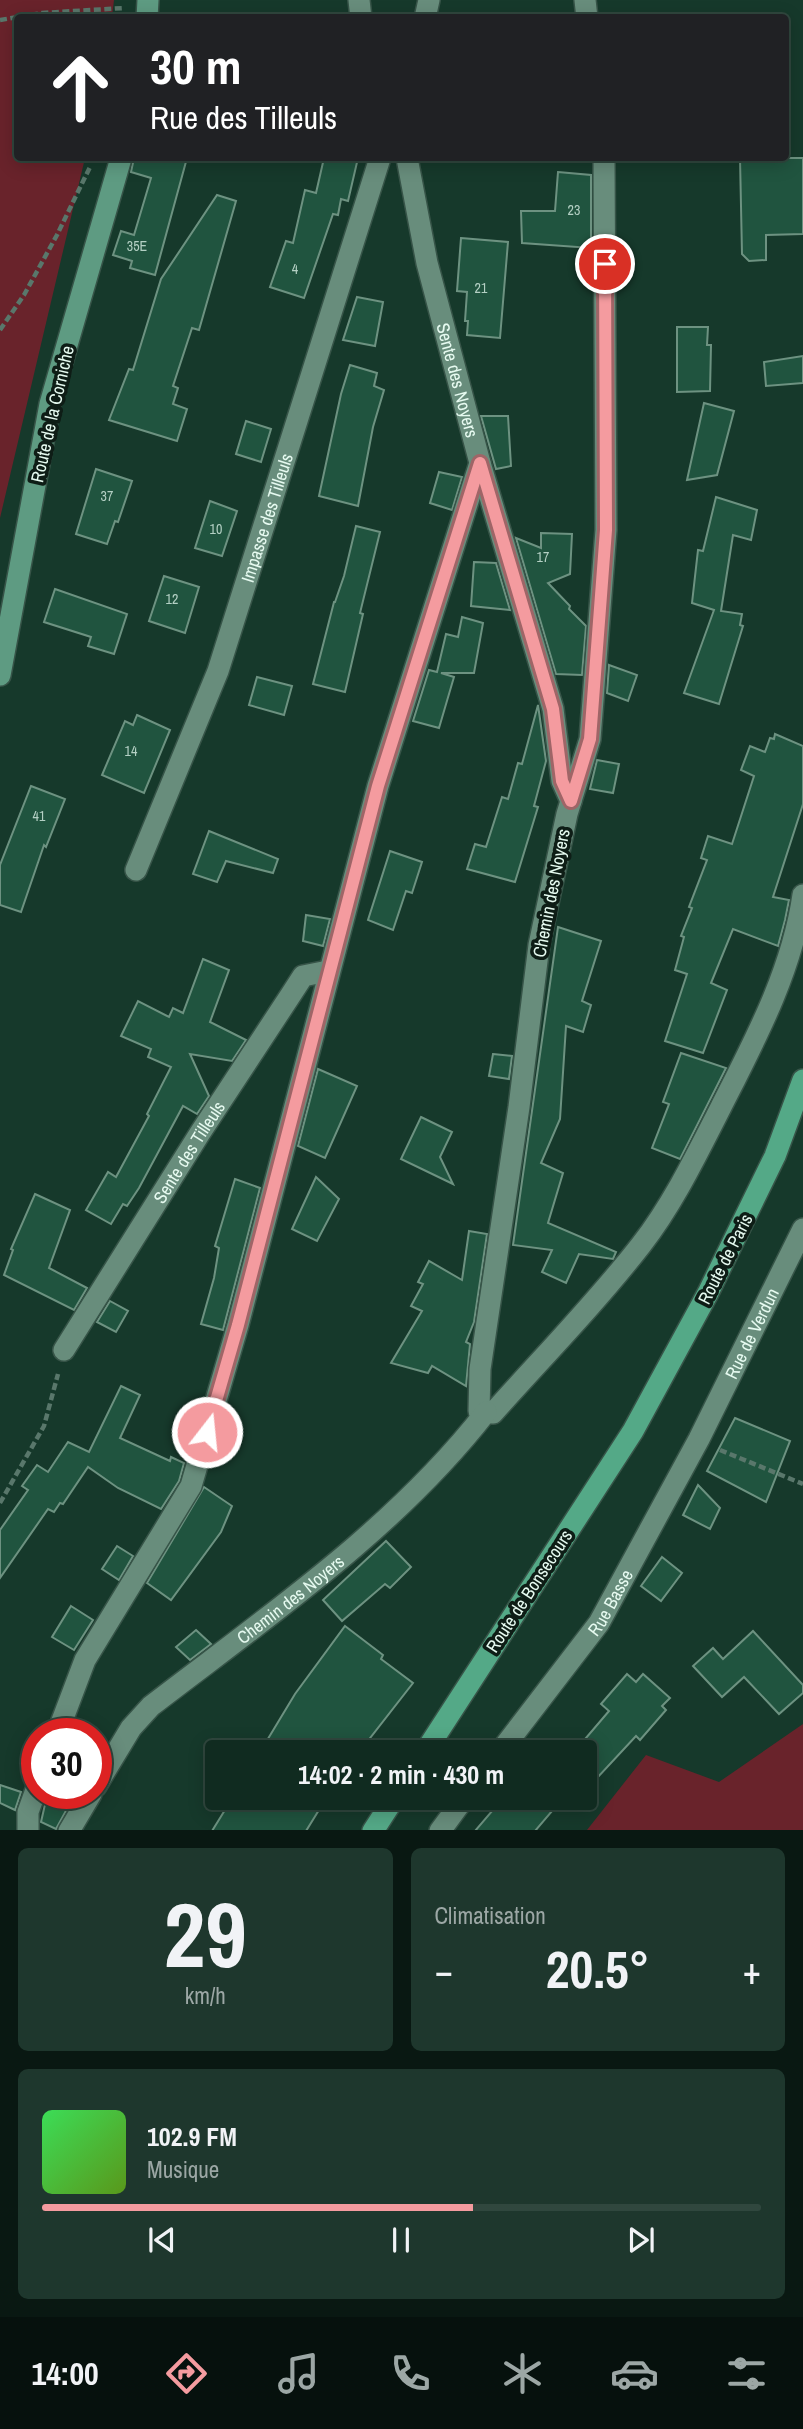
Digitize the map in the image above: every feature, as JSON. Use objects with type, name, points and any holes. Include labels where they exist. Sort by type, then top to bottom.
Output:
[{"type":"main road","name":"Route de Paris","points":[[633,1431],[708,1293],[775,1156],[803,1080]]},
{"type":"main road","name":"Route de Bonsecours","points":[[433,1740],[633,1431]]},
{"type":"main road","points":[[373,1830],[386,1810]]},
{"type":"street","name":"Route de la Corniche","points":[[0,676],[50,404],[120,161]]},
{"type":"street","name":"Impasse des Tilleuls","points":[[136,870],[218,671],[379,161]]},
{"type":"street","name":"Sente des Noyers","points":[[408,161],[426,263],[480,463],[553,709],[562,781],[571,801]]},
{"type":"street","name":"Chemin des Noyers","points":[[604,161],[606,530],[590,739],[571,801],[539,945],[519,1107],[481,1369],[479,1411],[493,1413],[642,1244],[689,1169],[768,1013],[802,908]]},
{"type":"street","points":[[63,1718],[85,1660],[191,1486],[238,1325],[378,786],[480,463]]},
{"type":"street","name":"Sente des Tilleuls","points":[[64,1350],[186,1155],[303,976],[328,971]]},
{"type":"street","name":"Rue de Verdun","points":[[699,1438],[803,1229]]},
{"type":"street","name":"Chemin des Noyers","points":[[112,1759],[131,1728],[151,1706],[310,1583],[405,1502],[486,1412]]},
{"type":"street","name":"Rue Basse","points":[[509,1740],[598,1623],[699,1438]]},
{"type":"street","points":[[28,1809],[28,1830]]},
{"type":"street","points":[[69,1830],[82,1809]]},
{"type":"street","points":[[440,1830],[455,1810]]},
{"type":"path","points":[[36,14],[147,8]]},
{"type":"path","points":[[0,330],[24,295],[57,236],[89,169],[95,163]]},
{"type":"path","points":[[0,1503],[44,1426],[64,1350]]},
{"type":"path","points":[[699,1438],[721,1451],[803,1485]]},
{"type":"shaded area","points":[[0,0],[114,0],[112,14],[14,14],[14,161],[84,161],[0,518]]},
{"type":"shaded area","points":[[803,1724],[803,1830],[587,1830],[646,1755],[719,1782]]},
{"type":"building","points":[[789,158],[803,158],[803,234],[766,235],[766,260],[749,261],[742,254],[740,161],[789,161]]},
{"type":"building","points":[[133,161],[186,161],[155,275],[130,268],[132,261],[113,255],[121,231],[134,235],[151,178],[131,172]]},
{"type":"building","points":[[323,161],[357,161],[348,201],[341,199],[338,215],[333,214],[304,298],[270,287],[286,241],[293,243],[305,190],[316,193]]},
{"type":"building","points":[[558,172],[591,175],[591,248],[522,243],[521,211],[555,211]]},
{"type":"building","points":[[217,195],[236,201],[199,330],[192,328],[173,386],[178,388],[173,404],[187,409],[177,441],[109,420],[129,369],[133,370],[161,279]]},
{"type":"building","points":[[461,238],[508,242],[500,338],[467,335],[467,292],[457,291]]},
{"type":"building","points":[[357,297],[383,302],[375,346],[343,340]]},
{"type":"building","points":[[677,327],[708,327],[707,345],[711,345],[710,391],[677,392]]},
{"type":"building","points":[[803,356],[803,383],[766,386],[764,362]]},
{"type":"building","points":[[350,365],[377,373],[374,386],[384,390],[373,427],[358,506],[319,496]]},
{"type":"building","points":[[704,403],[734,411],[717,475],[687,480]]},
{"type":"building","points":[[481,416],[508,416],[511,466],[496,469]]},
{"type":"building","points":[[246,421],[271,429],[261,462],[236,454]]},
{"type":"building","points":[[96,469],[132,481],[118,522],[115,521],[107,544],[76,534]]},
{"type":"building","points":[[439,472],[462,477],[452,510],[430,503]]},
{"type":"building","points":[[716,497],[757,510],[751,540],[733,535],[721,611],[742,614],[740,625],[743,626],[719,704],[684,693],[714,610],[692,603],[698,550],[703,551]]},
{"type":"building","points":[[210,501],[237,511],[222,556],[195,548]]},
{"type":"building","points":[[356,526],[380,532],[360,613],[363,614],[345,692],[313,684]]},
{"type":"building","points":[[541,533],[572,534],[570,574],[548,583],[586,626],[582,675],[556,674],[516,538],[541,548]]},
{"type":"building","points":[[474,562],[496,563],[510,610],[471,606]]},
{"type":"building","points":[[164,576],[199,587],[185,633],[149,621]]},
{"type":"building","points":[[55,589],[127,614],[114,654],[88,646],[91,637],[44,622]]},
{"type":"building","points":[[462,617],[483,623],[474,673],[441,673],[454,677],[439,728],[413,721],[429,670],[437,672],[446,634],[458,637]]},
{"type":"building","points":[[609,665],[637,675],[628,701],[607,693]]},
{"type":"building","points":[[257,677],[292,686],[284,715],[249,705]]},
{"type":"building","points":[[538,705],[546,761],[534,806],[538,807],[515,882],[467,869],[475,844],[486,847],[502,797],[508,799],[518,763],[522,764]]},
{"type":"building","points":[[137,715],[170,730],[144,793],[102,775],[125,721],[133,725]]},
{"type":"building","points":[[775,734],[803,746],[803,804],[773,897],[789,900],[785,920],[778,946],[733,929],[711,983],[727,990],[703,1053],[665,1041],[687,974],[675,970],[684,937],[681,936],[707,860],[701,858],[708,836],[732,844],[754,776],[741,770],[750,746],[765,752],[770,738],[774,739]]},
{"type":"building","points":[[597,760],[619,764],[613,793],[590,789]]},
{"type":"building","points":[[31,786],[65,799],[46,847],[44,845],[21,912],[0,905],[0,865]]},
{"type":"building","points":[[209,831],[278,859],[273,873],[226,861],[217,882],[193,874]]},
{"type":"building","points":[[390,851],[422,862],[412,893],[406,891],[393,930],[368,920]]},
{"type":"building","points":[[306,915],[330,919],[323,946],[303,941]]},
{"type":"building","points":[[558,927],[601,941],[582,1001],[591,1005],[583,1032],[566,1026],[560,1119],[541,1163],[563,1173],[548,1223],[616,1252],[613,1259],[579,1254],[566,1283],[542,1272],[552,1250],[513,1245]]},
{"type":"building","points":[[203,959],[229,970],[210,1022],[246,1040],[232,1061],[190,1054],[209,1096],[197,1114],[183,1106],[139,1188],[127,1206],[123,1204],[111,1224],[86,1210],[108,1172],[116,1177],[149,1116],[147,1114],[171,1067],[148,1057],[151,1049],[121,1036],[138,1001],[169,1017],[173,1008],[183,1013]]},
{"type":"building","points":[[681,1053],[726,1068],[680,1159],[652,1148],[669,1104],[663,1102]]},
{"type":"building","points":[[493,1054],[512,1056],[509,1079],[489,1076]]},
{"type":"building","points":[[318,1069],[357,1086],[325,1158],[298,1146]]},
{"type":"building","points":[[421,1117],[452,1132],[440,1157],[453,1184],[401,1159]]},
{"type":"building","points":[[316,1177],[339,1199],[317,1241],[292,1229]]},
{"type":"building","points":[[235,1179],[260,1188],[223,1330],[201,1324],[214,1278],[219,1248],[215,1246]]},
{"type":"building","points":[[35,1194],[70,1210],[49,1268],[87,1288],[74,1310],[4,1275],[13,1250],[11,1249]]},
{"type":"building","points":[[469,1231],[487,1234],[474,1322],[466,1342],[470,1344],[466,1386],[432,1366],[428,1373],[391,1363],[422,1311],[411,1306],[423,1284],[418,1282],[429,1261],[462,1280]]},
{"type":"building","points":[[110,1301],[128,1311],[116,1332],[97,1322]]},
{"type":"building","points":[[121,1386],[140,1395],[120,1438],[170,1461],[171,1457],[184,1463],[179,1481],[161,1509],[118,1488],[88,1467],[63,1504],[60,1503],[54,1512],[48,1509],[0,1578],[0,1530],[28,1490],[22,1486],[37,1465],[48,1472],[68,1442],[89,1452]]},
{"type":"building","points":[[735,1418],[790,1441],[766,1502],[707,1471]]},
{"type":"building","points":[[698,1485],[720,1508],[710,1529],[683,1515]]},
{"type":"building","points":[[204,1487],[232,1506],[221,1532],[171,1600],[147,1583]]},
{"type":"building","points":[[386,1541],[411,1567],[390,1588],[385,1584],[342,1621],[323,1600]]},
{"type":"building","points":[[117,1546],[133,1556],[119,1580],[102,1569]]},
{"type":"building","points":[[662,1557],[682,1573],[661,1601],[641,1586]]},
{"type":"building","points":[[71,1606],[93,1620],[74,1650],[52,1637]]},
{"type":"building","points":[[345,1626],[383,1655],[381,1659],[413,1683],[368,1740],[267,1740],[295,1694]]},
{"type":"building","points":[[196,1630],[211,1644],[190,1660],[176,1647]]},
{"type":"building","points":[[753,1631],[803,1685],[803,1693],[779,1714],[744,1677],[722,1697],[693,1666],[713,1648],[723,1659]]},
{"type":"building","points":[[627,1674],[636,1682],[643,1674],[670,1698],[662,1706],[666,1710],[640,1740],[636,1736],[597,1778],[597,1740],[584,1740],[609,1711],[601,1704]]},
{"type":"building","points":[[0,1785],[21,1792],[15,1810],[0,1803]]},
{"type":"building","points":[[44,1809],[67,1809],[56,1829],[41,1822]]},
{"type":"building","points":[[225,1810],[319,1810],[307,1830],[213,1830]]},
{"type":"building","points":[[493,1810],[553,1810],[536,1830],[476,1830]]},
{"type":"route","points":[[207,1432],[238,1325],[378,786],[480,463],[553,709],[562,781],[571,801],[590,739],[606,530],[605,264]]}]
